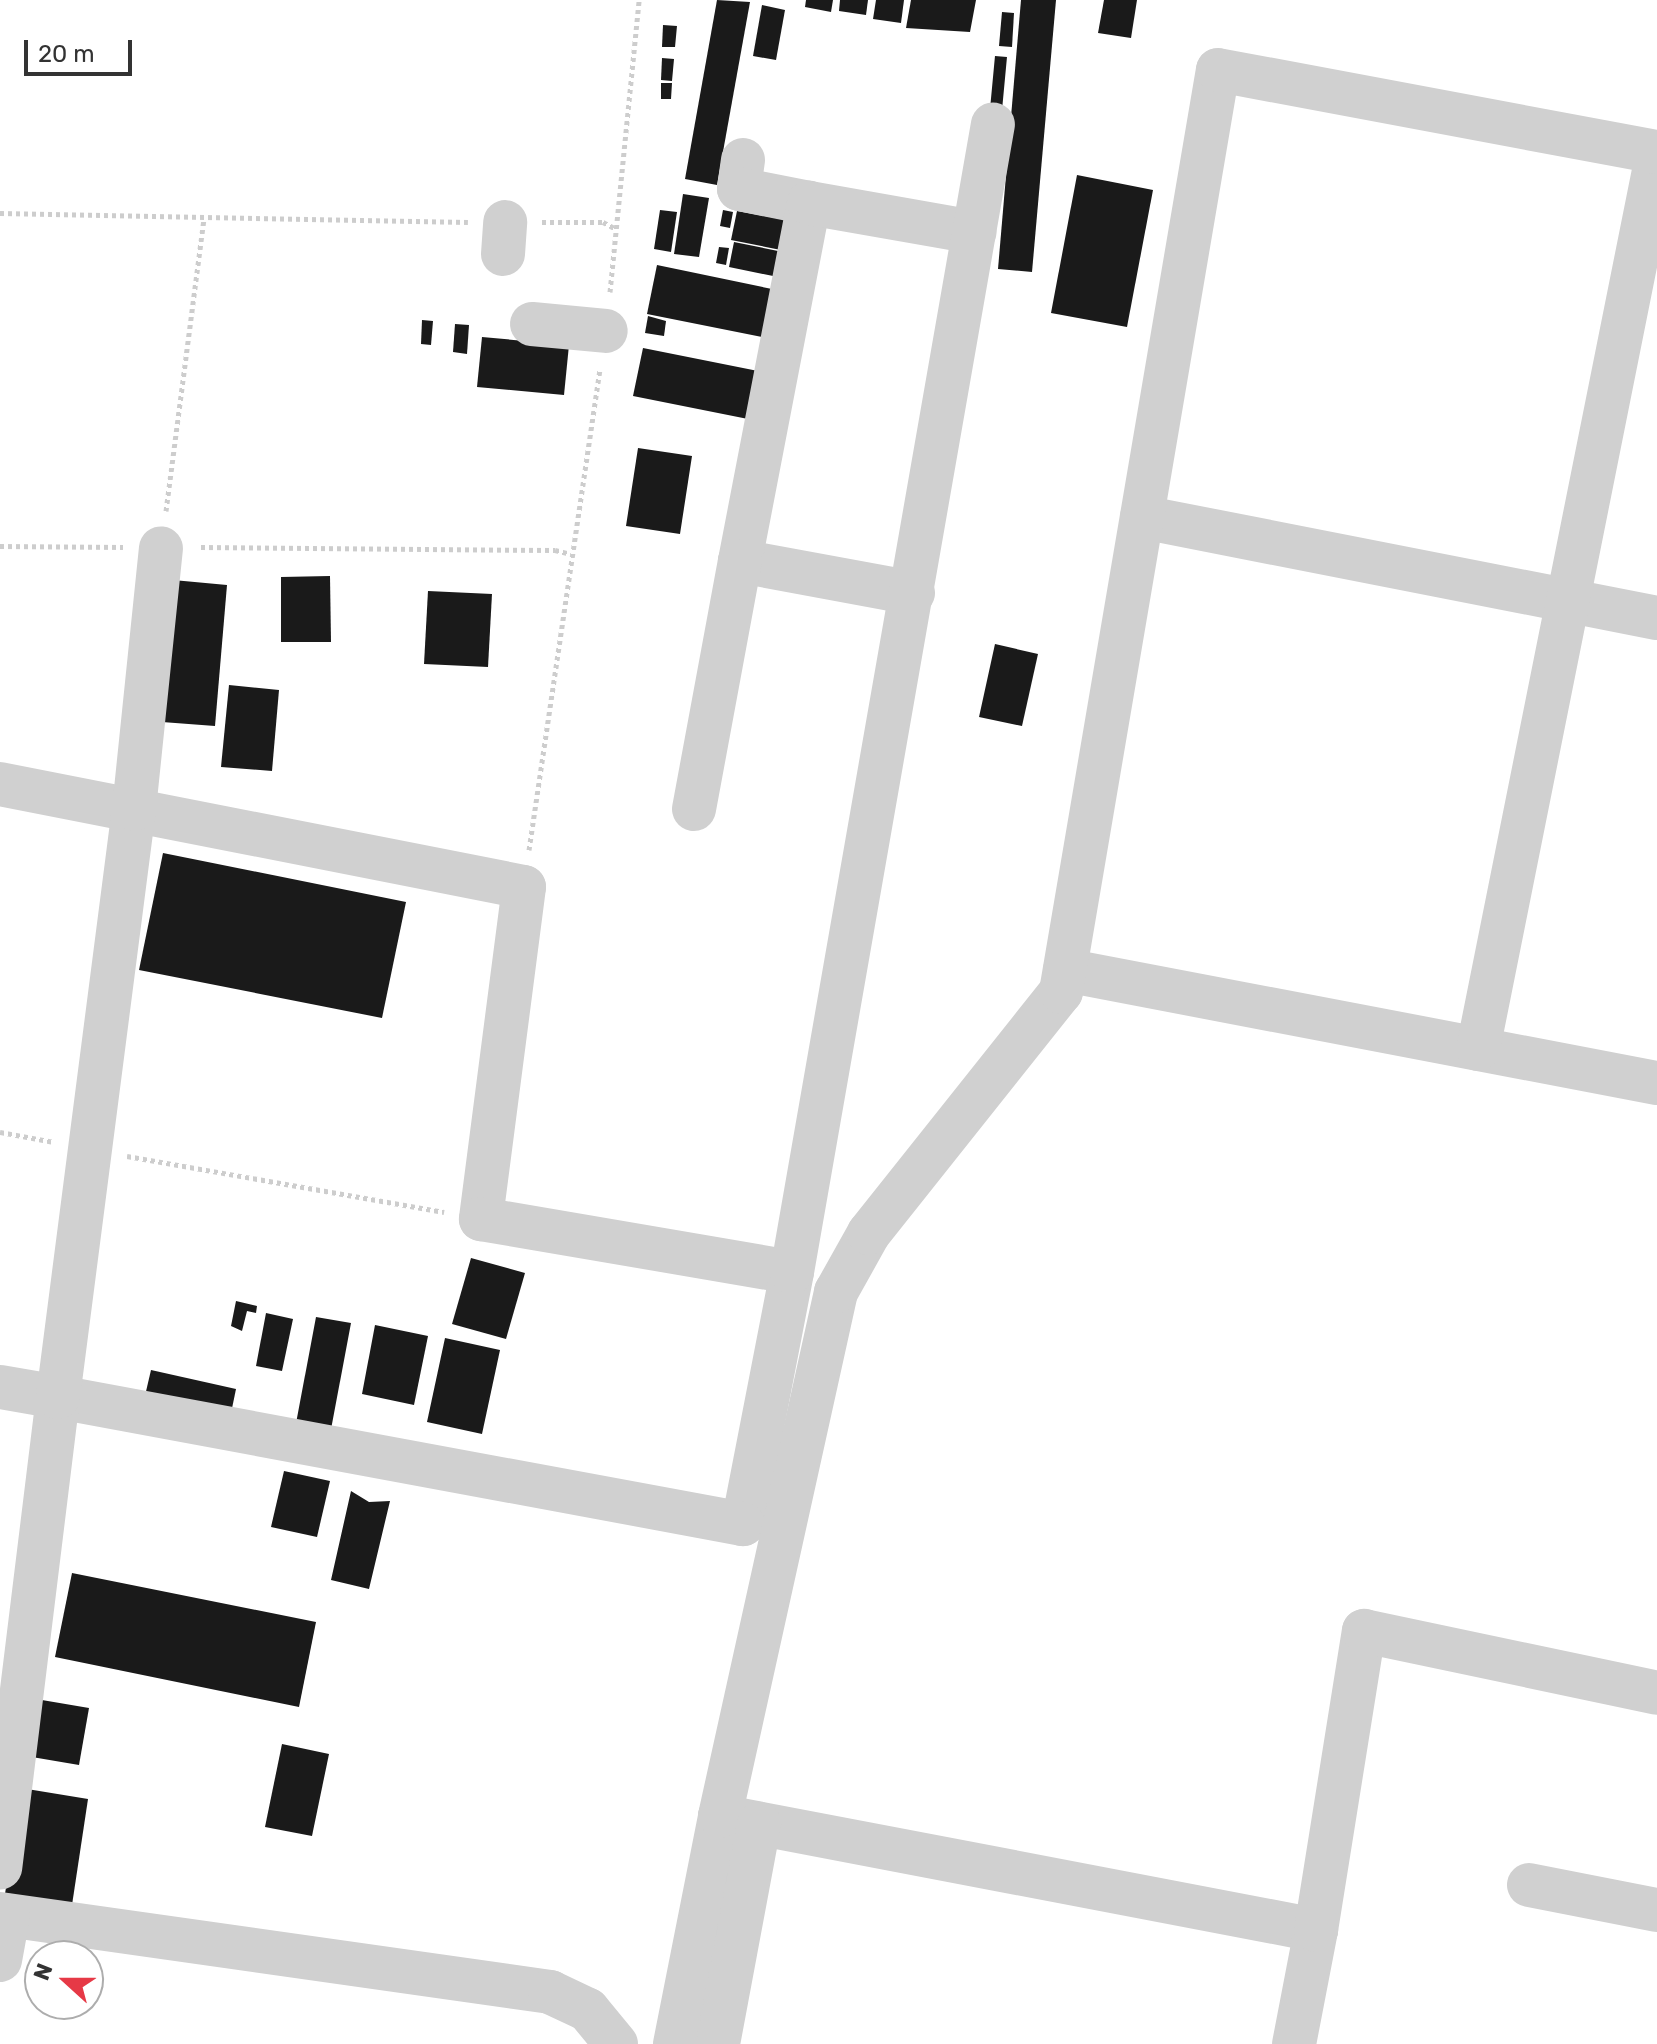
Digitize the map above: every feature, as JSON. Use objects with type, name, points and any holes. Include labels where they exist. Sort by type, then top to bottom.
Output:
[{"type":"street","points":[[718,2044],[739,1820],[836,1292],[869,1233],[1061,992],[1218,70],[1657,154],[1478,1049]]},
{"type":"street","points":[[0,1387],[743,1524],[792,1272],[993,124]]},
{"type":"street","points":[[743,160],[739,189],[974,232]]},
{"type":"street","points":[[694,809],[809,203]]},
{"type":"street","points":[[532,324],[606,331]]},
{"type":"street","points":[[1142,517],[1657,618]]},
{"type":"street","points":[[0,1867],[86,1149],[134,809],[161,548]]},
{"type":"street","points":[[740,561],[913,593]]},
{"type":"street","points":[[0,784],[524,887],[481,1219],[792,1272]]},
{"type":"street","points":[[1065,970],[1657,1083]]},
{"type":"street","points":[[1294,2044],[1316,1930],[1364,1631],[1657,1693]]},
{"type":"street","points":[[739,1820],[1316,1930]]},
{"type":"street","points":[[675,2044],[739,1820]]},
{"type":"street","points":[[1529,1885],[1657,1910]]},
{"type":"street","points":[[0,1960],[4,1915],[550,1992],[588,2010],[616,2044]]},
{"type":"path","points":[[524,887],[606,331],[639,0]]},
{"type":"path","points":[[0,213],[204,217],[504,238],[603,222],[616,229]]},
{"type":"path","points":[[161,548],[204,217]]},
{"type":"path","points":[[0,546],[356,546],[571,554]]},
{"type":"path","points":[[0,1132],[481,1219]]},
{"type":"building","points":[[717,0],[750,2],[717,185],[685,179]]},
{"type":"building","points":[[806,0],[833,0],[831,12],[805,7]]},
{"type":"building","points":[[840,0],[868,0],[866,15],[839,11]]},
{"type":"building","points":[[876,0],[904,0],[901,23],[873,19]]},
{"type":"building","points":[[911,0],[976,0],[970,32],[906,28]]},
{"type":"building","points":[[1021,0],[1056,0],[1032,272],[998,269]]},
{"type":"building","points":[[1104,0],[1137,0],[1131,38],[1098,33]]},
{"type":"building","points":[[762,5],[785,10],[776,60],[753,56]]},
{"type":"building","points":[[1002,12],[1014,13],[1012,47],[999,46]]},
{"type":"building","points":[[663,25],[677,26],[675,47],[662,47]]},
{"type":"building","points":[[995,56],[1007,57],[1002,110],[990,109]]},
{"type":"building","points":[[662,58],[674,59],[672,81],[661,80]]},
{"type":"building","points":[[661,83],[672,83],[671,99],[661,99]]},
{"type":"building","points":[[1077,175],[1153,190],[1127,327],[1051,313]]},
{"type":"building","points":[[683,194],[709,198],[699,257],[674,254]]},
{"type":"building","points":[[660,210],[677,212],[671,252],[654,249]]},
{"type":"building","points":[[723,210],[733,212],[730,228],[720,226]]},
{"type":"building","points":[[737,211],[792,221],[786,251],[731,240]]},
{"type":"building","points":[[734,242],[788,253],[783,278],[729,267]]},
{"type":"building","points":[[719,247],[729,248],[726,265],[716,263]]},
{"type":"building","points":[[657,265],[772,289],[762,337],[647,314]]},
{"type":"building","points":[[648,316],[666,321],[664,336],[645,333]]},
{"type":"building","points":[[422,320],[433,321],[431,345],[421,344]]},
{"type":"building","points":[[455,324],[469,325],[467,354],[453,352]]},
{"type":"building","points":[[482,337],[569,345],[564,395],[477,387]]},
{"type":"building","points":[[643,348],[758,371],[748,419],[633,396]]},
{"type":"building","points":[[638,448],[692,456],[680,534],[626,526]]},
{"type":"building","points":[[330,576],[331,642],[281,642],[281,577]]},
{"type":"building","points":[[173,580],[227,585],[215,726],[162,722]]},
{"type":"building","points":[[428,591],[492,594],[488,667],[424,664]]},
{"type":"building","points":[[995,644],[1038,654],[1022,726],[979,717]]},
{"type":"building","points":[[229,685],[279,690],[272,771],[221,767]]},
{"type":"building","points":[[163,853],[406,902],[382,1018],[139,970]]},
{"type":"building","points":[[471,1258],[525,1273],[506,1339],[452,1324]]},
{"type":"building","points":[[236,1301],[257,1306],[256,1313],[247,1311],[242,1331],[231,1326]]},
{"type":"building","points":[[266,1313],[293,1319],[282,1371],[256,1366]]},
{"type":"building","points":[[316,1317],[351,1323],[329,1440],[294,1434]]},
{"type":"building","points":[[375,1325],[428,1336],[414,1405],[362,1394]]},
{"type":"building","points":[[445,1338],[500,1350],[482,1434],[427,1422]]},
{"type":"building","points":[[151,1370],[236,1389],[230,1418],[144,1400]]},
{"type":"building","points":[[284,1471],[330,1481],[317,1537],[271,1527]]},
{"type":"building","points":[[351,1491],[369,1502],[390,1501],[369,1589],[331,1580]]},
{"type":"building","points":[[72,1573],[316,1622],[299,1707],[55,1657]]},
{"type":"building","points":[[36,1699],[89,1708],[79,1765],[26,1756]]},
{"type":"building","points":[[282,1744],[329,1754],[312,1836],[265,1827]]},
{"type":"building","points":[[21,1788],[88,1799],[72,1905],[5,1894]]}]
